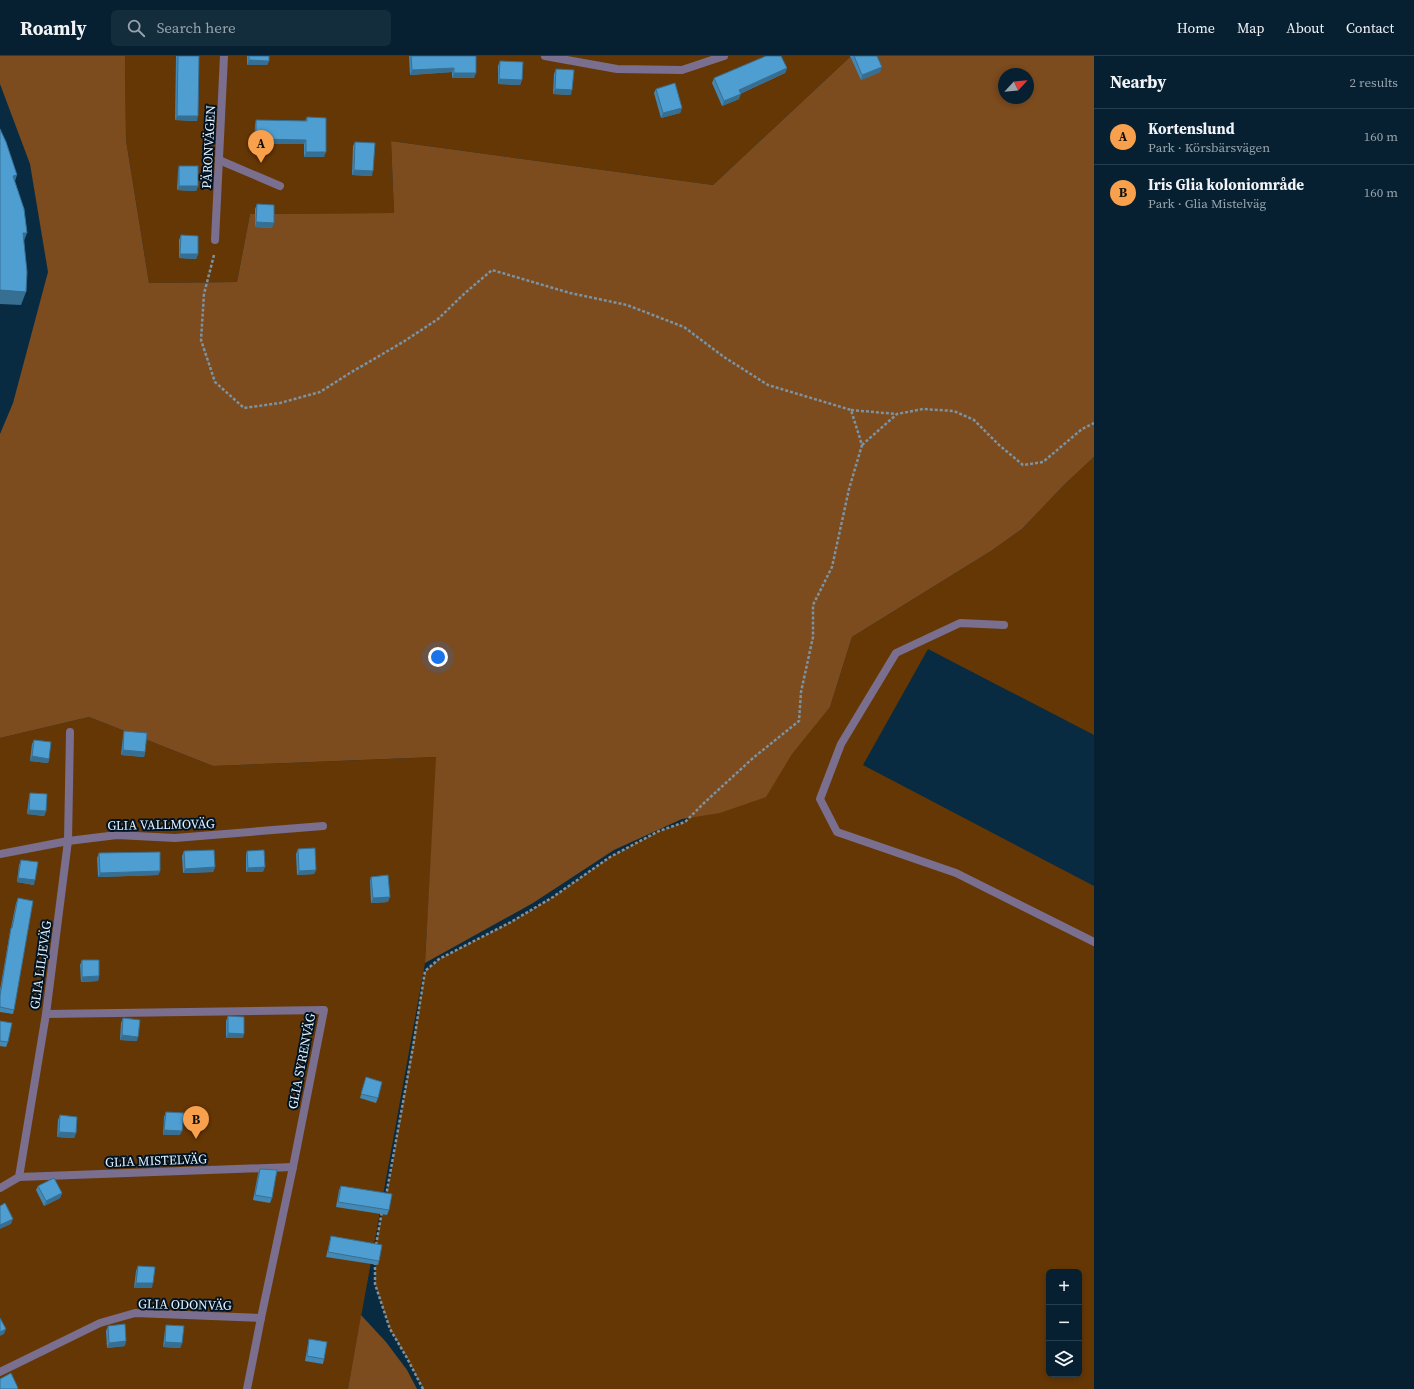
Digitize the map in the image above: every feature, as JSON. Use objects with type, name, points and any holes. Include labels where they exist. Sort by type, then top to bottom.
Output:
[{"type":"street","name":"PÄRONVÄGEN","points":[[215,240],[224,56]]},
{"type":"street","points":[[544,56],[617,70],[682,70],[724,56]]},
{"type":"street","points":[[219,160],[280,186]]},
{"type":"street","points":[[1004,625],[960,623],[896,653],[841,744],[820,799],[837,832],[956,873],[1094,942]]},
{"type":"street","name":"GLIA LILJEVÄG","points":[[19,1177],[46,1014],[68,841],[70,732]]},
{"type":"street","name":"GLIA VALLMOVÄG","points":[[0,854],[68,841],[117,835],[174,838],[323,826]]},
{"type":"street","name":"GLIA SYRENVÄG","points":[[46,1014],[324,1010],[247,1389]]},
{"type":"street","name":"GLIA MISTELVÄG","points":[[19,1177],[293,1167]]},
{"type":"street","points":[[0,1188],[19,1177]]},
{"type":"street","name":"GLIA ODONVÄG","points":[[0,1372],[100,1323],[135,1314],[261,1318]]},
{"type":"path","points":[[215,240],[214,258],[204,294],[201,340],[215,382],[244,408],[280,403],[320,392],[438,319],[465,292],[492,270],[570,294],[627,305],[684,327],[724,357],[768,385],[851,410],[897,414],[923,409],[954,411],[974,420],[999,445],[1023,465],[1043,462],[1082,429],[1094,423]]},
{"type":"path","points":[[851,410],[862,445]]},
{"type":"path","points":[[384,1203],[391,1172],[425,971],[439,959],[511,922],[553,897],[610,857],[659,831],[685,822],[754,758],[799,721],[801,692],[813,637],[813,605],[832,567],[849,489],[862,445],[897,414]]},
{"type":"path","points":[[376,1249],[382,1211]]},
{"type":"path","points":[[376,1256],[375,1284],[390,1329],[423,1389]]},
{"type":"shaded area","points":[[0,56],[125,56],[126,140],[149,283],[237,282],[250,214],[394,213],[391,141],[713,185],[851,56],[1094,56],[1094,457],[1065,484],[1022,529],[991,551],[852,637],[830,707],[792,754],[766,797],[720,813],[682,819],[614,850],[533,903],[425,963],[436,757],[213,766],[89,717],[0,738],[0,434],[13,403],[48,272],[30,164],[0,84]]},
{"type":"shaded area","points":[[125,56],[851,56],[713,185],[391,141],[394,213],[250,214],[237,282],[149,283],[126,140]]},
{"type":"shaded area","points":[[1094,457],[1094,735],[928,649],[863,765],[1094,886],[1094,1389],[423,1389],[390,1329],[375,1284],[376,1242],[391,1172],[425,971],[439,959],[511,922],[553,897],[610,857],[659,831],[685,822],[704,803],[830,707],[852,637],[991,551],[1022,529],[1065,484]]},
{"type":"shaded area","points":[[89,717],[213,766],[437,757],[425,963],[348,1389],[0,1389],[0,738]]},
{"type":"shaded area","points":[[361,1315],[386,1342],[407,1370],[417,1389],[348,1389]]},
{"type":"building","points":[[178,56],[199,56],[198,116],[177,116]]},
{"type":"building","points":[[249,56],[269,56],[269,61],[249,60]]},
{"type":"building","points":[[411,56],[476,56],[476,73],[454,73],[454,68],[412,70]]},
{"type":"building","points":[[766,56],[781,56],[787,68],[739,90],[741,94],[724,101],[714,78]]},
{"type":"building","points":[[854,56],[877,56],[882,67],[862,75]]},
{"type":"building","points":[[500,61],[523,62],[522,80],[499,79]]},
{"type":"building","points":[[556,69],[574,70],[572,90],[555,89]]},
{"type":"building","points":[[675,83],[682,108],[663,113],[656,89]]},
{"type":"building","points":[[307,117],[326,118],[326,152],[306,152],[306,140],[256,139],[256,120],[307,121]]},
{"type":"building","points":[[0,129],[17,175],[13,176],[24,209],[27,233],[23,233],[27,272],[26,292],[0,290]]},
{"type":"building","points":[[355,142],[375,143],[373,171],[354,170]]},
{"type":"building","points":[[179,166],[198,166],[198,186],[179,186]]},
{"type":"building","points":[[257,204],[274,205],[274,223],[256,222]]},
{"type":"building","points":[[181,235],[198,236],[198,254],[180,254]]},
{"type":"building","points":[[124,731],[147,733],[145,752],[123,750]]},
{"type":"building","points":[[34,740],[51,742],[49,759],[32,756]]},
{"type":"building","points":[[30,793],[47,794],[46,811],[29,810]]},
{"type":"building","points":[[315,848],[316,870],[299,871],[298,849]]},
{"type":"building","points":[[214,850],[215,867],[185,869],[184,851]]},
{"type":"building","points":[[264,850],[265,867],[248,868],[247,851]]},
{"type":"building","points":[[160,852],[160,871],[100,873],[99,853]]},
{"type":"building","points":[[21,860],[38,862],[35,880],[18,878]]},
{"type":"building","points":[[388,875],[390,897],[373,898],[371,877]]},
{"type":"building","points":[[18,898],[33,901],[14,1010],[0,1007],[0,996],[11,928]]},
{"type":"building","points":[[82,960],[99,960],[99,976],[82,977]]},
{"type":"building","points":[[228,1016],[244,1017],[244,1034],[228,1033]]},
{"type":"building","points":[[123,1018],[140,1020],[138,1037],[122,1035]]},
{"type":"building","points":[[0,1021],[12,1023],[8,1042],[0,1041]]},
{"type":"building","points":[[366,1077],[382,1082],[378,1098],[361,1094]]},
{"type":"building","points":[[166,1112],[184,1113],[182,1131],[164,1130]]},
{"type":"building","points":[[60,1115],[77,1117],[76,1133],[59,1132]]},
{"type":"building","points":[[260,1169],[277,1170],[272,1198],[255,1195]]},
{"type":"building","points":[[54,1178],[62,1193],[46,1201],[38,1186]]},
{"type":"building","points":[[341,1186],[392,1194],[389,1210],[338,1202]]},
{"type":"building","points":[[5,1203],[13,1219],[0,1225],[0,1206]]},
{"type":"building","points":[[331,1236],[382,1245],[379,1261],[328,1252]]},
{"type":"building","points":[[138,1266],[155,1267],[153,1283],[136,1283]]},
{"type":"building","points":[[0,1318],[6,1329],[0,1332]]},
{"type":"building","points":[[125,1324],[126,1341],[109,1343],[108,1326]]},
{"type":"building","points":[[166,1325],[184,1326],[182,1343],[165,1342]]},
{"type":"building","points":[[309,1339],[327,1342],[324,1359],[307,1356]]},
{"type":"building","points":[[11,1373],[18,1388],[0,1389],[0,1379]]},
{"type":"place","name":"Kortenslund","points":[[261,163]]},
{"type":"place","name":"Iris Glia koloniområde","points":[[196,1139]]}]
